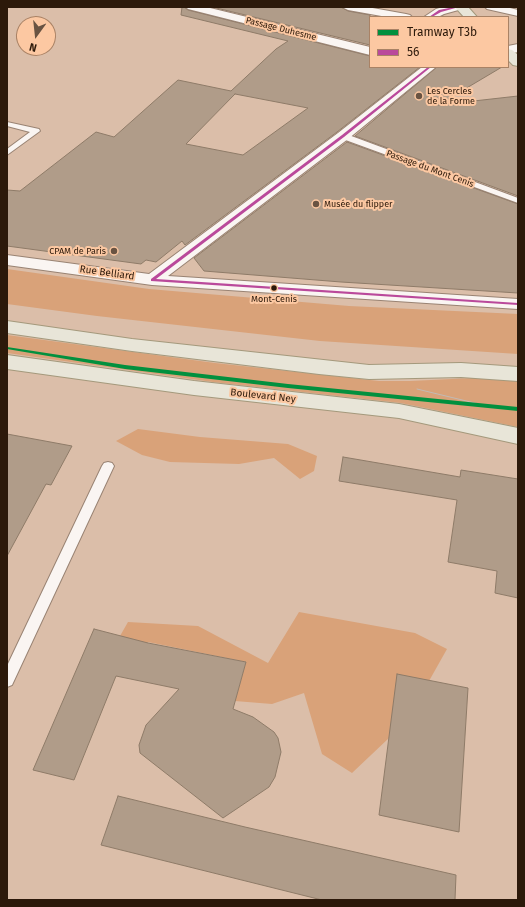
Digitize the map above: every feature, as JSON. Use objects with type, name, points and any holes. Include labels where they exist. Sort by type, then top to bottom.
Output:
[{"type":"main road","points":[[461,7],[470,16]]},
{"type":"main road","points":[[509,54],[518,62]]},
{"type":"main road","points":[[7,327],[132,345],[369,372],[461,370],[518,374]]},
{"type":"main road","name":"Boulevard Ney","points":[[7,362],[194,388],[405,412],[518,436]]},
{"type":"street","name":"Passage Duhesme","points":[[192,7],[368,50]]},
{"type":"street","points":[[348,7],[378,9],[402,16]]},
{"type":"street","points":[[432,16],[440,11],[458,7]]},
{"type":"street","points":[[491,7],[506,8],[518,13]]},
{"type":"street","points":[[152,280],[343,136],[429,68]]},
{"type":"street","name":"Rue Belliard","points":[[7,260],[152,280],[518,304]]},
{"type":"lane","points":[[7,124],[36,131],[7,153]]},
{"type":"lane","name":"Passage du Mont Cenis","points":[[343,136],[518,201]]},
{"type":"lane","points":[[7,681],[108,466]]},
{"type":"shaded area","points":[[7,269],[149,289],[349,306],[518,314],[518,354],[320,341],[97,316],[7,304]]},
{"type":"shaded area","points":[[7,335],[215,363],[379,381],[473,378],[518,381],[518,427],[401,403],[213,382],[7,353]]},
{"type":"shaded area","points":[[138,429],[200,437],[288,444],[317,456],[314,471],[300,479],[274,458],[239,464],[170,462],[142,455],[116,441]]},
{"type":"shaded area","points":[[299,612],[415,633],[447,649],[429,681],[389,738],[352,773],[322,754],[304,693],[272,704],[235,701],[246,662],[148,642],[143,657],[120,636],[128,622],[198,626],[268,663]]},
{"type":"building","points":[[182,7],[188,10],[369,56],[369,68],[419,68],[337,132],[185,245],[182,241],[156,262],[146,260],[141,264],[7,246],[7,190],[20,191],[96,132],[114,137],[178,80],[231,91],[276,49],[288,41],[181,15]],"holes":[[[235,94],[308,108],[243,155],[186,144]]]},
{"type":"building","points":[[212,7],[341,7],[348,11],[370,15],[369,45]]},
{"type":"building","points":[[436,68],[500,68],[438,105],[518,96],[518,196],[355,136]]},
{"type":"building","points":[[347,142],[518,204],[518,293],[341,282],[204,271],[194,258]]},
{"type":"building","points":[[7,434],[72,446],[51,485],[46,484],[7,556]]},
{"type":"building","points":[[343,457],[460,477],[461,470],[518,479],[518,598],[495,593],[497,571],[448,562],[457,500],[339,481]]},
{"type":"building","points":[[94,629],[148,643],[246,662],[233,709],[253,717],[274,732],[278,738],[281,752],[275,777],[269,787],[223,818],[140,753],[139,745],[146,725],[179,689],[116,676],[74,780],[33,770]]},
{"type":"building","points":[[397,674],[468,688],[459,832],[379,815]]},
{"type":"building","points":[[118,796],[245,827],[456,875],[455,900],[322,900],[101,845]]},
{"type":"tram line","name":"T3b","points":[[7,348],[125,367],[288,386],[518,409]]},
{"type":"tram line","points":[[417,389],[491,407]]},
{"type":"transit line","name":"56","points":[[432,16],[440,11],[458,7]]},
{"type":"transit line","name":"56","points":[[152,280],[343,136],[429,68]]},
{"type":"transit line","name":"56","points":[[152,280],[518,304]]},
{"type":"place","name":"Les Cercles de la Forme","points":[[419,96]]},
{"type":"place","name":"Musée du flipper","points":[[316,204]]},
{"type":"place","name":"CPAM de Paris","points":[[114,251]]},
{"type":"place","name":"Mont-Cenis","points":[[274,288]]}]
